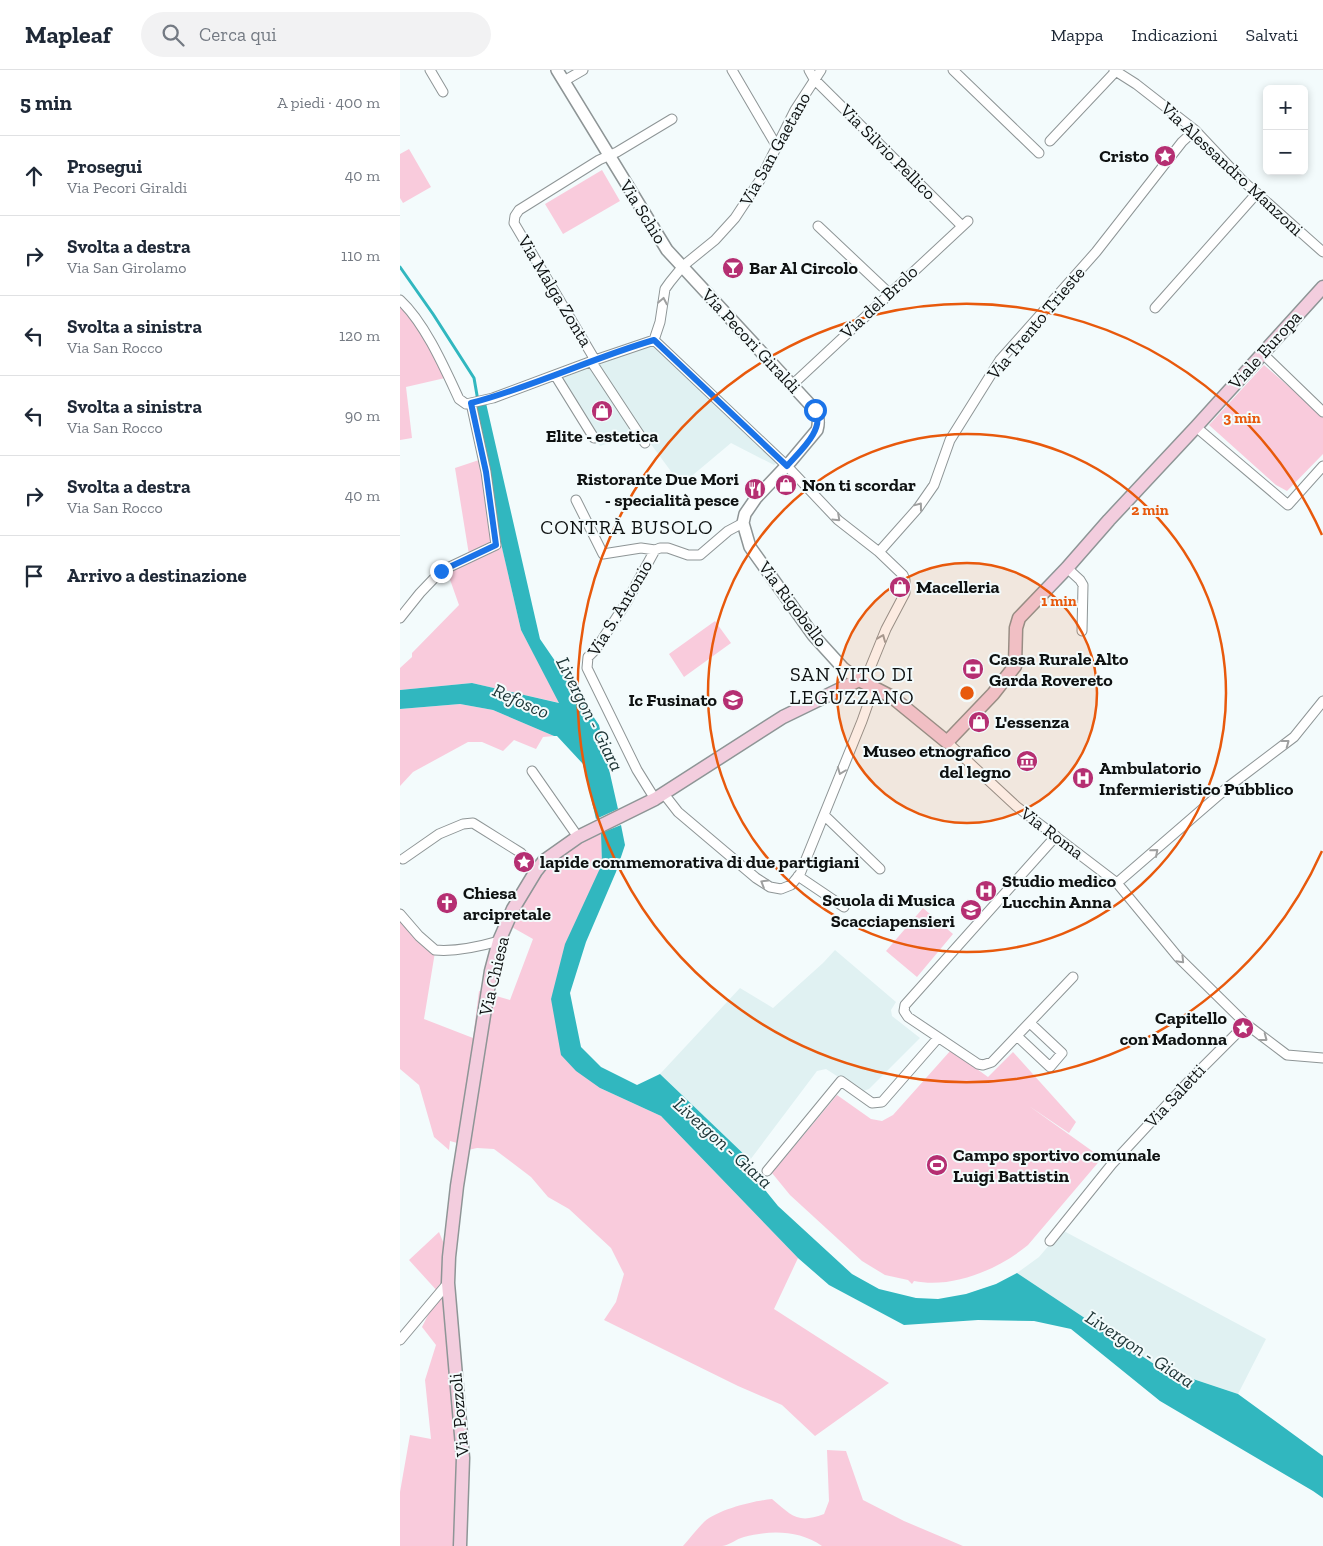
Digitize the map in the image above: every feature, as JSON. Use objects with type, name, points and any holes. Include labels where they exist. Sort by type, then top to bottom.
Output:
[{"type":"main road","name":"Viale Europa","points":[[947,742],[993,694],[1015,666],[1016,628],[1019,618],[1067,568],[1323,287]]},
{"type":"main road","name":"Via Roma","points":[[865,683],[892,697],[947,742]]},
{"type":"main road","name":"Via Chiesa","points":[[448,1283],[457,1186],[491,971],[498,941],[513,909],[536,871],[544,861],[578,837],[659,797],[783,717],[865,683]]},
{"type":"main road","name":"Via Pozzoli","points":[[448,1283],[464,1458],[460,1546]]},
{"type":"street","points":[[430,70],[444,92]]},
{"type":"street","name":"Via Schio","points":[[557,70],[654,231],[667,250],[682,266]]},
{"type":"street","points":[[564,81],[583,70]]},
{"type":"street","points":[[732,70],[776,145]]},
{"type":"street","name":"Via Silvio Pellico","points":[[809,70],[814,79],[965,223]]},
{"type":"street","name":"Via San Gaetano","points":[[654,340],[660,322],[666,289],[670,282],[682,266],[715,240],[735,218],[760,180],[776,145],[821,70]]},
{"type":"street","points":[[953,70],[1039,153]]},
{"type":"street","points":[[1050,141],[1115,70]]},
{"type":"street","name":"Via Alessandro Manzoni","points":[[1115,70],[1195,130],[1210,148],[1257,193],[1323,252]]},
{"type":"street","points":[[609,155],[672,118]]},
{"type":"street","name":"Via Trento Trieste","points":[[879,552],[918,508],[934,485],[950,440],[1000,360],[1096,252],[1182,142],[1195,130]]},
{"type":"street","name":"Via Malga Zonta","points":[[593,360],[514,223],[515,216],[519,210],[609,155]]},
{"type":"street","points":[[1156,308],[1257,193]]},
{"type":"street","name":"Via del Brolo","points":[[792,385],[965,223]]},
{"type":"street","points":[[818,226],[889,293]]},
{"type":"street","name":"Via Pecori Giraldi","points":[[682,266],[818,415],[816,430],[787,466]]},
{"type":"street","points":[[400,300],[408,307],[437,352],[462,403],[493,398],[593,360],[654,340],[787,466],[838,520],[879,552],[903,575],[905,592],[886,629],[865,683],[862,721],[798,876],[844,907]]},
{"type":"street","points":[[1262,353],[1323,412]]},
{"type":"street","points":[[593,360],[645,443]]},
{"type":"street","points":[[555,375],[594,438]]},
{"type":"street","points":[[400,618],[441,571],[496,545],[486,472],[471,403]]},
{"type":"street","points":[[1196,427],[1288,505],[1323,466]]},
{"type":"street","points":[[576,500],[603,554],[642,548],[656,550],[668,548],[688,555],[700,555],[728,531],[743,523],[745,514],[756,498],[787,466]]},
{"type":"street","name":"Via Rigobello","points":[[743,523],[750,546],[813,635],[843,668],[865,683]]},
{"type":"street","name":"Via S. Antonio","points":[[656,550],[626,603],[596,649],[588,657],[587,668],[636,770],[659,797],[756,878],[770,887],[781,889],[791,885],[798,876]]},
{"type":"street","points":[[1067,568],[1083,585],[1082,631]]},
{"type":"street","points":[[1118,883],[1228,787],[1294,737],[1323,701]]},
{"type":"street","name":"Via Roma","points":[[947,742],[1016,806],[1118,883],[1178,957],[1246,1024],[1287,1055],[1323,1058]]},
{"type":"street","points":[[532,771],[578,837]]},
{"type":"street","points":[[824,816],[880,870]]},
{"type":"street","points":[[403,859],[439,834],[463,824],[473,823],[521,853],[536,871]]},
{"type":"street","points":[[1056,836],[905,1005],[904,1012],[908,1018],[983,1066],[992,1062],[1073,977]]},
{"type":"street","points":[[400,914],[434,950],[445,951],[467,948],[498,941]]},
{"type":"street","points":[[1017,1036],[1050,1067],[1062,1053],[1030,1023]]},
{"type":"street","name":"Via Saletti","points":[[1050,1241],[1112,1164],[1188,1081],[1246,1024]]},
{"type":"street","points":[[768,1171],[841,1081],[872,1103],[882,1102],[938,1038]]},
{"type":"street","points":[[400,1340],[448,1283]]},
{"type":"shaded area","points":[[409,149],[431,187],[403,203],[400,198],[400,154]]},
{"type":"shaded area","points":[[602,170],[620,201],[563,234],[545,204]]},
{"type":"shaded area","points":[[400,306],[420,331],[445,378],[406,387],[412,438],[400,440]]},
{"type":"shaded area","points":[[647,344],[656,346],[780,460],[774,465],[731,443],[681,485],[642,432],[600,446],[557,378]]},
{"type":"shaded area","points":[[1264,365],[1323,416],[1323,454],[1287,491],[1276,485],[1209,425]]},
{"type":"shaded area","points":[[482,459],[521,630],[560,703],[472,683],[400,690],[400,668],[459,605],[448,574],[470,561],[455,468]]},
{"type":"shaded area","points":[[715,621],[731,643],[684,677],[669,654]]},
{"type":"shaded area","points":[[460,704],[493,710],[554,736],[543,737],[536,749],[514,740],[503,751],[482,742],[468,742],[413,772],[400,786],[400,709]]},
{"type":"shaded area","points":[[601,833],[602,864],[551,999],[600,1088],[661,1116],[798,1258],[774,1309],[889,1383],[815,1436],[782,1405],[738,1386],[604,1320],[616,1302],[624,1274],[611,1248],[569,1209],[548,1197],[531,1177],[494,1149],[477,1148],[468,1150],[468,1146],[450,1141],[449,1150],[434,1137],[419,1085],[400,1069],[400,917],[435,952],[424,1019],[473,1038],[479,991],[510,1000],[533,939],[510,926],[543,865]]},
{"type":"shaded area","points":[[923,908],[953,934],[917,977],[886,951]]},
{"type":"shaded area","points":[[835,950],[896,1002],[891,1010],[892,1016],[920,1038],[869,1089],[863,1091],[826,1069],[817,1071],[750,1160],[660,1074],[740,988],[773,1008]]},
{"type":"shaded area","name":"Campo sportivo comunale Luigi Battistin","points":[[951,1050],[988,1077],[1013,1052],[1076,1122],[1069,1133],[1029,1106],[1102,1158],[1028,1245],[1016,1254],[975,1275],[944,1282],[914,1281],[912,1284],[908,1280],[885,1275],[862,1261],[790,1195],[772,1173],[837,1095],[871,1119],[882,1121],[893,1115]]},
{"type":"shaded area","points":[[1062,1230],[1266,1339],[1238,1394],[1160,1368],[1017,1273],[1039,1257]]},
{"type":"shaded area","points":[[439,1232],[449,1256],[462,1407],[459,1546],[400,1546],[400,1492],[410,1435],[431,1439],[425,1380],[436,1345],[422,1327],[439,1293],[409,1260]]},
{"type":"shaded area","points":[[827,1450],[846,1451],[863,1500],[904,1521],[963,1546],[822,1546],[794,1534],[764,1533],[744,1537],[722,1546],[683,1546],[710,1517],[747,1504],[772,1499],[796,1517],[808,1518],[824,1514],[829,1501]]},
{"type":"water","name":"Refosco","points":[[486,403],[540,639],[599,725],[618,809],[596,819],[583,764],[557,736],[493,710],[460,704],[400,709],[400,690],[472,683],[559,703],[521,630],[470,409]]},
{"type":"water","points":[[621,825],[625,845],[616,872],[586,942],[570,993],[581,1047],[601,1067],[637,1085],[660,1074],[750,1160],[748,1164],[749,1170],[778,1206],[852,1274],[879,1289],[916,1298],[938,1299],[966,1294],[996,1284],[1017,1273],[1160,1368],[1238,1394],[1323,1456],[1323,1498],[1160,1401],[1071,1329],[1034,1321],[978,1320],[904,1325],[829,1285],[798,1258],[661,1116],[600,1088],[576,1071],[561,1055],[551,999],[565,944],[602,864],[601,833]]},
{"type":"waterway","name":"Livergon - Giara","points":[[400,267],[474,378],[478,401]]},
{"type":"place","name":"Cristo","points":[[1165,156]]},
{"type":"place","name":"Bar Al Circolo","points":[[733,268]]},
{"type":"place","name":"Elite - estetica","points":[[602,411]]},
{"type":"place","name":"Non ti scordar","points":[[786,485]]},
{"type":"place","name":"Ristorante Due Mori - specialità pesce","points":[[755,489]]},
{"type":"place","name":"Macelleria","points":[[900,587]]},
{"type":"place","name":"Cassa Rurale Alto Garda Rovereto","points":[[973,669]]},
{"type":"place","name":"Ic Fusinato","points":[[733,700]]},
{"type":"place","name":"L'essenza","points":[[979,722]]},
{"type":"place","name":"Museo etnografico del legno","points":[[1027,761]]},
{"type":"place","name":"Ambulatorio Infermieristico Pubblico","points":[[1083,778]]},
{"type":"place","name":"lapide commemorativa di due partigiani","points":[[524,862]]},
{"type":"place","name":"Studio medico Lucchin Anna","points":[[986,891]]},
{"type":"place","name":"Chiesa arcipretale","points":[[447,903]]},
{"type":"place","name":"Scuola di Musica Scacciapensieri","points":[[971,910]]},
{"type":"place","name":"Capitello con Madonna","points":[[1243,1028]]},
{"type":"place","name":"Campo sportivo comunale Luigi Battistin","points":[[937,1165]]},
{"type":"district","name":"CONTRÀ BUSOLO","points":[[627,527]]},
{"type":"district","name":"SAN VITO DI LEGUZZANO","points":[[852,686]]},
{"type":"route","points":[[441,571],[496,545],[494,519],[486,472],[471,403],[493,398],[654,340],[787,466],[816,430],[819,419],[815,410]]}]
